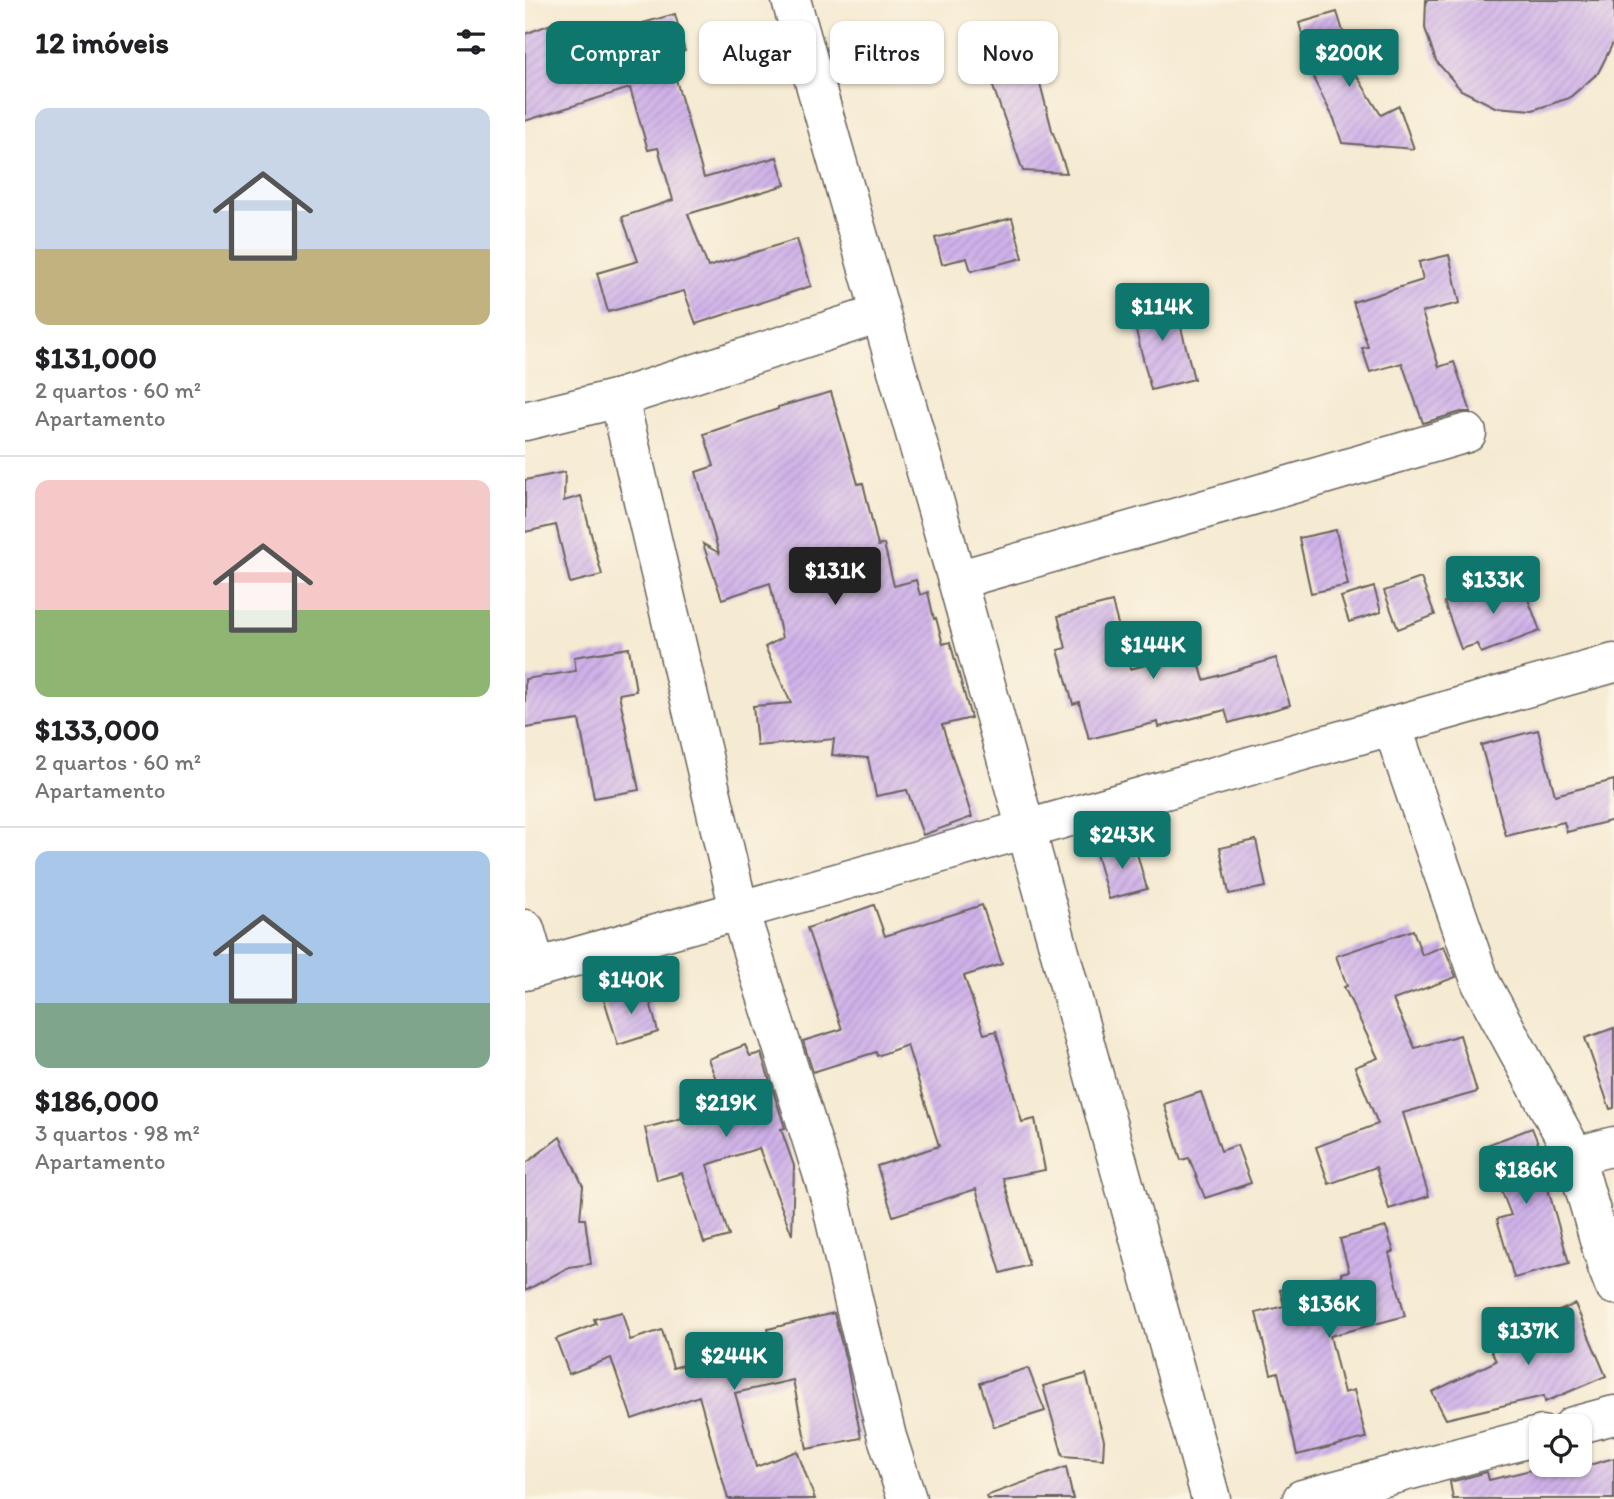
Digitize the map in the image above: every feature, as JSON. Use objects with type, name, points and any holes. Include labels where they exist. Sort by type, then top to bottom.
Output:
[{"type":"street","points":[[791,0],[957,580],[1211,1499]]},
{"type":"street","points":[[525,421],[619,398],[880,314]]},
{"type":"street","points":[[619,398],[739,910],[830,1198],[887,1437],[907,1499]]},
{"type":"street","points":[[957,580],[1467,433]]},
{"type":"street","points":[[525,929],[531,969],[1614,663]]},
{"type":"street","points":[[1392,726],[1481,983],[1575,1156],[1614,1285]]},
{"type":"street","points":[[1575,1156],[1614,1146]]},
{"type":"street","points":[[1592,1421],[1614,1415]]},
{"type":"street","points":[[1301,1499],[1529,1438]]},
{"type":"building","points":[[1426,0],[1614,0],[1614,41],[1598,73],[1569,98],[1533,110],[1495,107],[1461,90],[1436,61],[1425,28]]},
{"type":"building","points":[[1337,12],[1351,57],[1350,65],[1381,115],[1399,106],[1414,149],[1342,143],[1334,119],[1316,84],[1299,23]]},
{"type":"building","points":[[675,14],[677,21],[650,21]]},
{"type":"building","points":[[546,26],[546,84],[677,84],[704,178],[777,157],[785,185],[688,214],[708,267],[797,239],[811,286],[696,324],[684,291],[608,312],[597,273],[638,261],[622,217],[673,200],[658,148],[648,150],[630,88],[525,121],[525,34]]},
{"type":"building","points":[[992,84],[1040,84],[1067,173],[1023,171]]},
{"type":"building","points":[[1012,218],[1023,258],[971,271],[967,258],[942,264],[935,238]]},
{"type":"building","points":[[1449,255],[1460,303],[1422,312],[1439,367],[1454,362],[1471,412],[1461,412],[1423,423],[1402,363],[1370,372],[1362,348],[1368,347],[1353,302],[1423,280],[1419,262]]},
{"type":"building","points":[[1173,296],[1194,379],[1151,390],[1130,307]]},
{"type":"building","points":[[831,392],[858,484],[863,483],[878,546],[884,544],[894,586],[916,580],[920,595],[928,592],[943,644],[950,642],[971,718],[942,725],[972,817],[923,835],[907,790],[876,796],[868,758],[832,755],[834,739],[757,746],[753,706],[791,703],[765,647],[782,638],[770,583],[722,599],[703,544],[719,553],[696,472],[714,466],[704,434],[778,407]]},
{"type":"building","points":[[565,472],[564,501],[581,496],[602,575],[570,583],[556,525],[525,532],[525,480]]},
{"type":"building","points":[[1336,530],[1348,585],[1311,593],[1299,538]]},
{"type":"building","points":[[1519,575],[1540,631],[1481,653],[1477,644],[1461,649],[1444,602]]},
{"type":"building","points":[[1421,578],[1435,615],[1398,629],[1384,591]]},
{"type":"building","points":[[1374,587],[1381,612],[1349,622],[1341,597]]},
{"type":"building","points":[[1112,602],[1130,669],[1196,652],[1204,680],[1276,658],[1290,705],[1229,723],[1225,710],[1159,727],[1158,722],[1089,739],[1079,702],[1073,704],[1058,650],[1066,648],[1058,616]]},
{"type":"building","points":[[629,648],[636,691],[619,694],[639,790],[594,798],[579,720],[525,728],[525,679],[576,671],[574,657]]},
{"type":"building","points":[[1538,730],[1555,795],[1614,780],[1614,820],[1567,832],[1564,822],[1506,836],[1481,745]]},
{"type":"building","points":[[1256,840],[1266,887],[1229,894],[1220,848]]},
{"type":"building","points":[[1134,843],[1147,889],[1109,899],[1096,854]]},
{"type":"building","points":[[874,905],[885,936],[982,905],[1002,964],[964,976],[984,1034],[996,1031],[1022,1122],[1035,1119],[1045,1170],[1003,1178],[1029,1265],[1001,1273],[976,1189],[893,1216],[877,1166],[939,1146],[907,1045],[877,1056],[876,1052],[813,1072],[803,1041],[842,1029],[807,928]]},
{"type":"building","points":[[1413,930],[1422,955],[1444,946],[1456,977],[1393,1000],[1415,1048],[1460,1035],[1477,1092],[1403,1113],[1429,1196],[1389,1209],[1376,1167],[1329,1184],[1316,1147],[1378,1124],[1355,1067],[1378,1058],[1344,987],[1347,986],[1336,956]]},
{"type":"building","points":[[647,990],[658,1032],[618,1045],[604,999]]},
{"type":"building","points":[[1614,1028],[1614,1108],[1610,1109],[1585,1038]]},
{"type":"building","points":[[745,1045],[750,1056],[761,1053],[785,1128],[781,1129],[794,1166],[792,1235],[759,1148],[707,1165],[729,1236],[704,1243],[682,1173],[657,1180],[645,1128],[726,1104],[708,1059]]},
{"type":"building","points":[[1201,1092],[1221,1151],[1237,1145],[1251,1183],[1205,1198],[1189,1158],[1181,1160],[1164,1104]]},
{"type":"building","points":[[1532,1128],[1546,1163],[1541,1164],[1569,1263],[1514,1278],[1497,1219],[1511,1215],[1484,1146]]},
{"type":"building","points":[[560,1137],[583,1186],[580,1219],[585,1219],[591,1264],[569,1267],[525,1291],[525,1164]]},
{"type":"building","points":[[1386,1227],[1394,1252],[1389,1253],[1405,1316],[1330,1336],[1344,1393],[1354,1390],[1366,1438],[1297,1455],[1278,1372],[1271,1374],[1256,1313],[1284,1306],[1280,1290],[1342,1276],[1341,1273],[1349,1271],[1340,1239]]},
{"type":"building","points":[[1575,1304],[1606,1376],[1545,1402],[1544,1396],[1446,1419],[1432,1392],[1496,1361],[1487,1342]]},
{"type":"building","points":[[622,1312],[630,1340],[662,1330],[673,1368],[761,1341],[768,1364],[768,1329],[834,1313],[861,1438],[807,1449],[793,1380],[735,1393],[756,1467],[797,1451],[815,1499],[728,1499],[699,1396],[632,1419],[611,1358],[569,1374],[556,1339],[596,1324],[594,1319]]},
{"type":"building","points":[[1028,1368],[1045,1411],[994,1427],[980,1383]]},
{"type":"building","points":[[1086,1374],[1104,1440],[1103,1459],[1063,1456],[1043,1386]]},
{"type":"building","points":[[1614,1458],[1614,1499],[1453,1499],[1450,1482],[1487,1472],[1489,1480],[1529,1470],[1529,1477],[1592,1477],[1592,1464]]},
{"type":"building","points":[[1066,1467],[1073,1499],[987,1499],[986,1496]]}]
